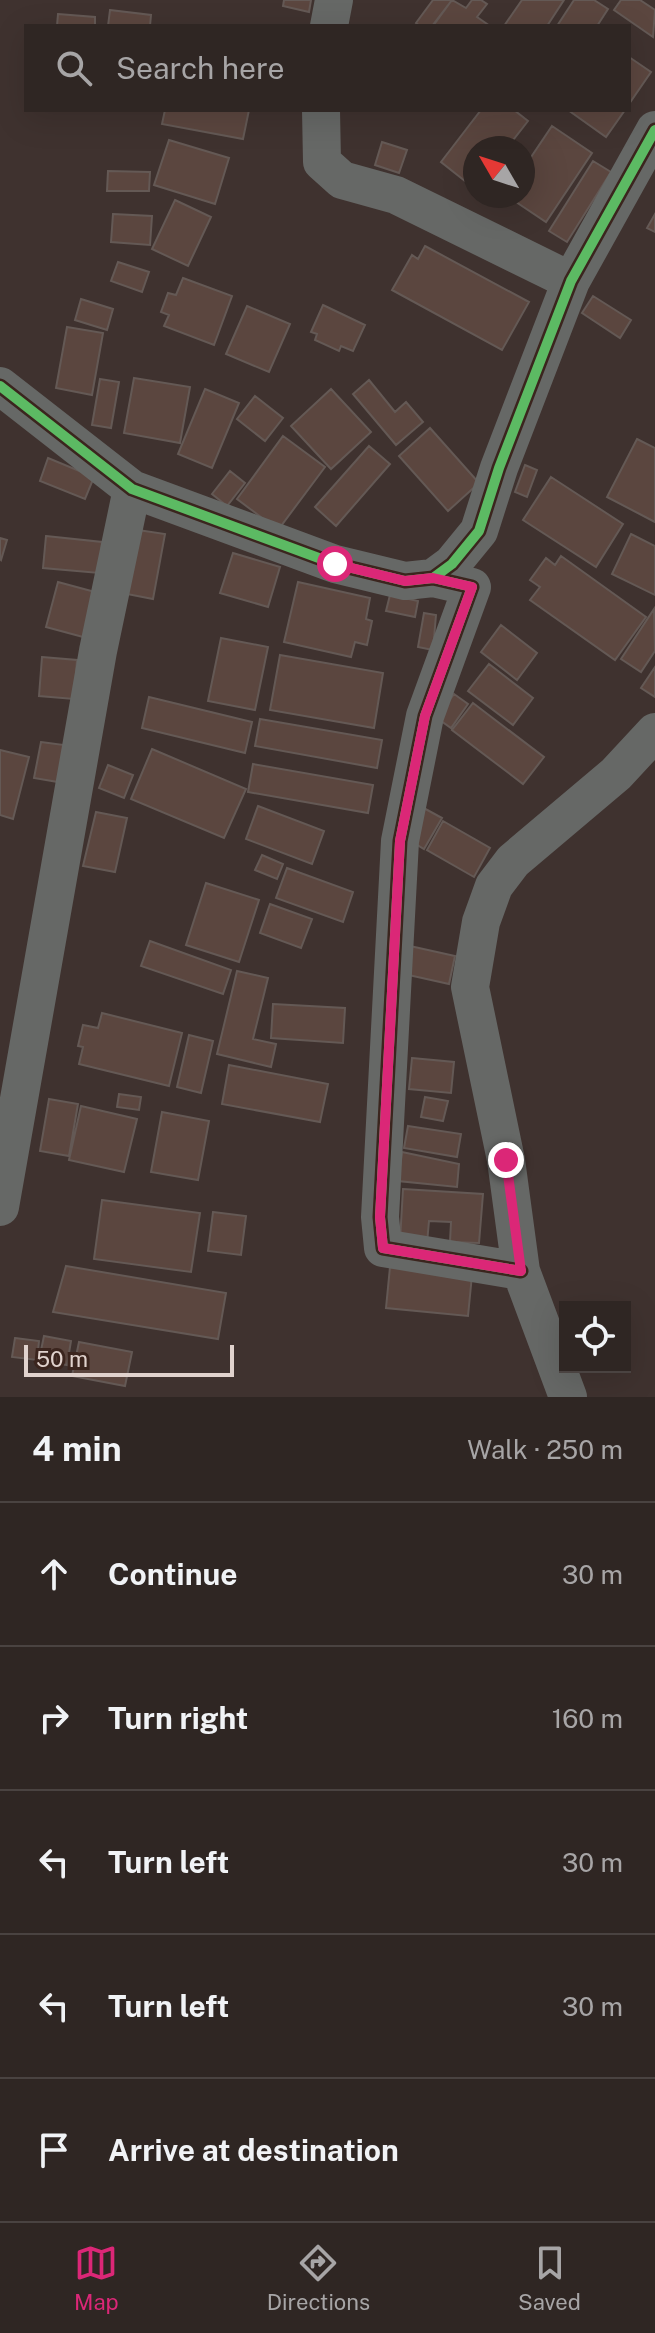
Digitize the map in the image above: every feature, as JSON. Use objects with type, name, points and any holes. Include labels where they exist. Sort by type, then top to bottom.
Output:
[{"type":"street","points":[[329,24],[334,0]]},
{"type":"street","points":[[321,112],[322,162],[342,180],[396,195],[571,281]]},
{"type":"street","points":[[433,578],[452,564],[479,531],[499,468],[571,281],[655,130]]},
{"type":"street","points":[[0,386],[132,489],[335,564],[405,581],[433,578],[472,587],[425,716],[400,841],[380,1217],[383,1248],[521,1271]]},
{"type":"street","points":[[0,1207],[12,1050],[132,489]]},
{"type":"street","points":[[568,1397],[521,1271],[506,1160],[470,987],[481,922],[494,886],[513,861],[616,774],[655,732]]},
{"type":"building","points":[[284,0],[311,0],[309,12],[283,6]]},
{"type":"building","points":[[433,0],[452,0],[434,24],[416,23]]},
{"type":"building","points":[[452,0],[466,8],[472,0],[487,4],[477,17],[487,24],[434,24]]},
{"type":"building","points":[[522,0],[564,0],[548,24],[505,24]]},
{"type":"building","points":[[574,0],[594,0],[608,9],[598,24],[558,24]]},
{"type":"building","points":[[621,0],[640,0],[655,10],[653,37],[614,10]]},
{"type":"building","points":[[110,10],[151,15],[150,24],[108,24]]},
{"type":"building","points":[[58,14],[95,17],[95,24],[57,24]]},
{"type":"building","points":[[631,58],[651,72],[631,101]]},
{"type":"building","points":[[165,112],[249,112],[243,139],[162,124]]},
{"type":"building","points":[[479,112],[517,112],[528,121],[516,136],[463,136],[463,179],[441,162]]},
{"type":"building","points":[[571,112],[624,112],[606,137]]},
{"type":"building","points":[[552,126],[592,153],[546,222],[525,208],[535,208],[535,151]]},
{"type":"building","points":[[169,140],[229,158],[215,204],[154,185]]},
{"type":"building","points":[[382,142],[407,150],[399,173],[375,165]]},
{"type":"building","points":[[593,161],[611,172],[567,242],[549,231]]},
{"type":"building","points":[[108,171],[150,172],[149,191],[107,191]]},
{"type":"building","points":[[175,200],[211,217],[188,266],[152,249]]},
{"type":"building","points":[[113,214],[152,216],[150,245],[111,242]]},
{"type":"building","points":[[655,214],[655,232],[647,228]]},
{"type":"building","points":[[425,246],[529,302],[502,350],[392,290],[412,255],[418,259]]},
{"type":"building","points":[[118,262],[149,272],[142,292],[111,281]]},
{"type":"building","points":[[183,278],[232,296],[214,345],[164,326],[169,315],[161,312],[168,293],[176,295]]},
{"type":"building","points":[[593,296],[631,320],[620,338],[582,313]]},
{"type":"building","points":[[81,299],[113,309],[107,330],[75,320]]},
{"type":"building","points":[[323,305],[365,325],[353,351],[341,346],[339,351],[315,340],[317,334],[311,332]]},
{"type":"building","points":[[247,306],[290,324],[269,372],[226,354]]},
{"type":"building","points":[[67,327],[103,333],[92,395],[56,388]]},
{"type":"building","points":[[134,378],[190,387],[180,443],[124,433]]},
{"type":"building","points":[[100,379],[119,382],[111,428],[92,425]]},
{"type":"building","points":[[369,380],[395,412],[406,402],[423,422],[396,445],[353,394]]},
{"type":"building","points":[[205,389],[239,403],[212,468],[178,454]]},
{"type":"building","points":[[331,389],[371,432],[331,469],[291,426]]},
{"type":"building","points":[[255,396],[283,418],[265,441],[237,419]]},
{"type":"building","points":[[430,428],[479,483],[448,511],[399,456]]},
{"type":"building","points":[[283,436],[325,467],[278,530],[237,499]]},
{"type":"building","points":[[637,439],[655,448],[655,522],[607,497]]},
{"type":"building","points":[[369,446],[390,464],[336,526],[315,507]]},
{"type":"building","points":[[48,458],[94,477],[85,499],[40,481]]},
{"type":"building","points":[[525,465],[537,470],[527,497],[515,492]]},
{"type":"building","points":[[230,471],[245,483],[227,506],[212,494]]},
{"type":"building","points":[[551,477],[623,524],[596,567],[523,520]]},
{"type":"building","points":[[138,530],[165,534],[153,599],[127,594]]},
{"type":"building","points":[[631,534],[655,546],[655,595],[612,574]]},
{"type":"building","points":[[46,536],[102,542],[99,573],[43,568]]},
{"type":"building","points":[[0,538],[7,540],[1,560],[0,559]]},
{"type":"building","points":[[233,553],[280,567],[268,607],[220,593]]},
{"type":"building","points":[[561,556],[646,617],[615,660],[530,600],[540,587],[530,580],[546,558],[555,565]]},
{"type":"building","points":[[58,582],[95,592],[83,637],[46,627]]},
{"type":"building","points":[[298,582],[370,598],[366,619],[372,621],[367,645],[355,642],[351,657],[284,642]]},
{"type":"building","points":[[390,595],[418,601],[415,617],[386,611]]},
{"type":"building","points":[[654,609],[655,651],[641,672],[621,659]]},
{"type":"building","points":[[424,613],[436,615],[433,650],[418,647]]},
{"type":"building","points":[[501,625],[537,653],[517,680],[481,652]]},
{"type":"building","points":[[221,638],[268,647],[255,710],[208,701]]},
{"type":"building","points":[[280,655],[383,673],[374,728],[270,710]]},
{"type":"building","points":[[42,657],[77,660],[74,699],[39,696]]},
{"type":"building","points":[[489,664],[533,698],[513,725],[468,691]]},
{"type":"building","points":[[655,667],[655,697],[641,688]]},
{"type":"building","points":[[454,694],[468,704],[451,728],[437,718]]},
{"type":"building","points":[[149,697],[252,722],[245,753],[142,728]]},
{"type":"building","points":[[473,703],[544,757],[523,784],[452,730]]},
{"type":"building","points":[[260,719],[382,740],[377,768],[255,746]]},
{"type":"building","points":[[41,742],[64,745],[58,782],[34,778]]},
{"type":"building","points":[[152,749],[246,789],[224,838],[131,799]]},
{"type":"building","points":[[0,750],[29,757],[13,819],[0,815]]},
{"type":"building","points":[[253,764],[373,785],[368,813],[248,792]]},
{"type":"building","points":[[108,765],[133,775],[124,798],[99,788]]},
{"type":"building","points":[[258,806],[324,831],[312,864],[246,839]]},
{"type":"building","points":[[420,806],[442,818],[424,849],[406,838]]},
{"type":"building","points":[[96,812],[127,818],[115,872],[83,866]]},
{"type":"building","points":[[443,821],[490,848],[474,877],[427,850]]},
{"type":"building","points":[[262,855],[283,864],[277,879],[255,870]]},
{"type":"building","points":[[287,868],[353,892],[343,922],[276,898]]},
{"type":"building","points":[[206,883],[259,900],[239,962],[186,945]]},
{"type":"building","points":[[270,904],[312,919],[301,948],[260,933]]},
{"type":"building","points":[[150,941],[231,970],[223,994],[141,966]]},
{"type":"building","points":[[410,946],[455,956],[449,984],[404,974]]},
{"type":"building","points":[[237,971],[268,978],[253,1039],[276,1044],[271,1067],[217,1054]]},
{"type":"building","points":[[273,1004],[345,1008],[343,1043],[271,1038]]},
{"type":"building","points":[[102,1013],[182,1033],[169,1086],[79,1064],[83,1047],[78,1046],[83,1025],[98,1028]]},
{"type":"building","points":[[189,1035],[213,1041],[201,1093],[177,1087]]},
{"type":"building","points":[[412,1058],[454,1062],[451,1093],[409,1089]]},
{"type":"building","points":[[229,1065],[328,1084],[320,1122],[222,1104]]},
{"type":"building","points":[[119,1094],[141,1097],[139,1110],[117,1107]]},
{"type":"building","points":[[425,1097],[448,1101],[443,1121],[421,1117]]},
{"type":"building","points":[[49,1099],[78,1104],[69,1156],[40,1151]]},
{"type":"building","points":[[81,1106],[137,1119],[124,1172],[69,1160]]},
{"type":"building","points":[[162,1112],[209,1121],[198,1180],[151,1172]]},
{"type":"building","points":[[408,1126],[461,1134],[457,1157],[404,1148]]},
{"type":"building","points":[[402,1152],[459,1164],[457,1187],[398,1181]]},
{"type":"building","points":[[403,1189],[483,1194],[479,1243],[450,1242],[451,1222],[429,1221],[427,1243],[400,1241]]},
{"type":"building","points":[[102,1200],[200,1213],[191,1272],[94,1259]]},
{"type":"building","points":[[213,1212],[246,1216],[241,1255],[208,1251]]},
{"type":"building","points":[[66,1266],[226,1293],[218,1339],[53,1312]]},
{"type":"building","points":[[390,1267],[472,1275],[468,1316],[386,1308]]},
{"type":"building","points":[[44,1336],[71,1341],[67,1365],[39,1360]]},
{"type":"building","points":[[15,1338],[39,1341],[37,1360],[12,1357]]},
{"type":"building","points":[[79,1342],[132,1352],[125,1386],[72,1376]]},
{"type":"cycle path","points":[[0,386],[132,489],[335,564],[405,581],[433,578],[452,564],[479,531],[499,468],[571,281],[655,130]]},
{"type":"cycle path","points":[[433,578],[472,587],[425,716],[400,841],[380,1217],[383,1248],[521,1271]]},
{"type":"route","points":[[335,564],[405,581],[433,578],[472,587],[425,716],[400,841],[380,1217],[383,1248],[521,1271],[506,1160]]}]
